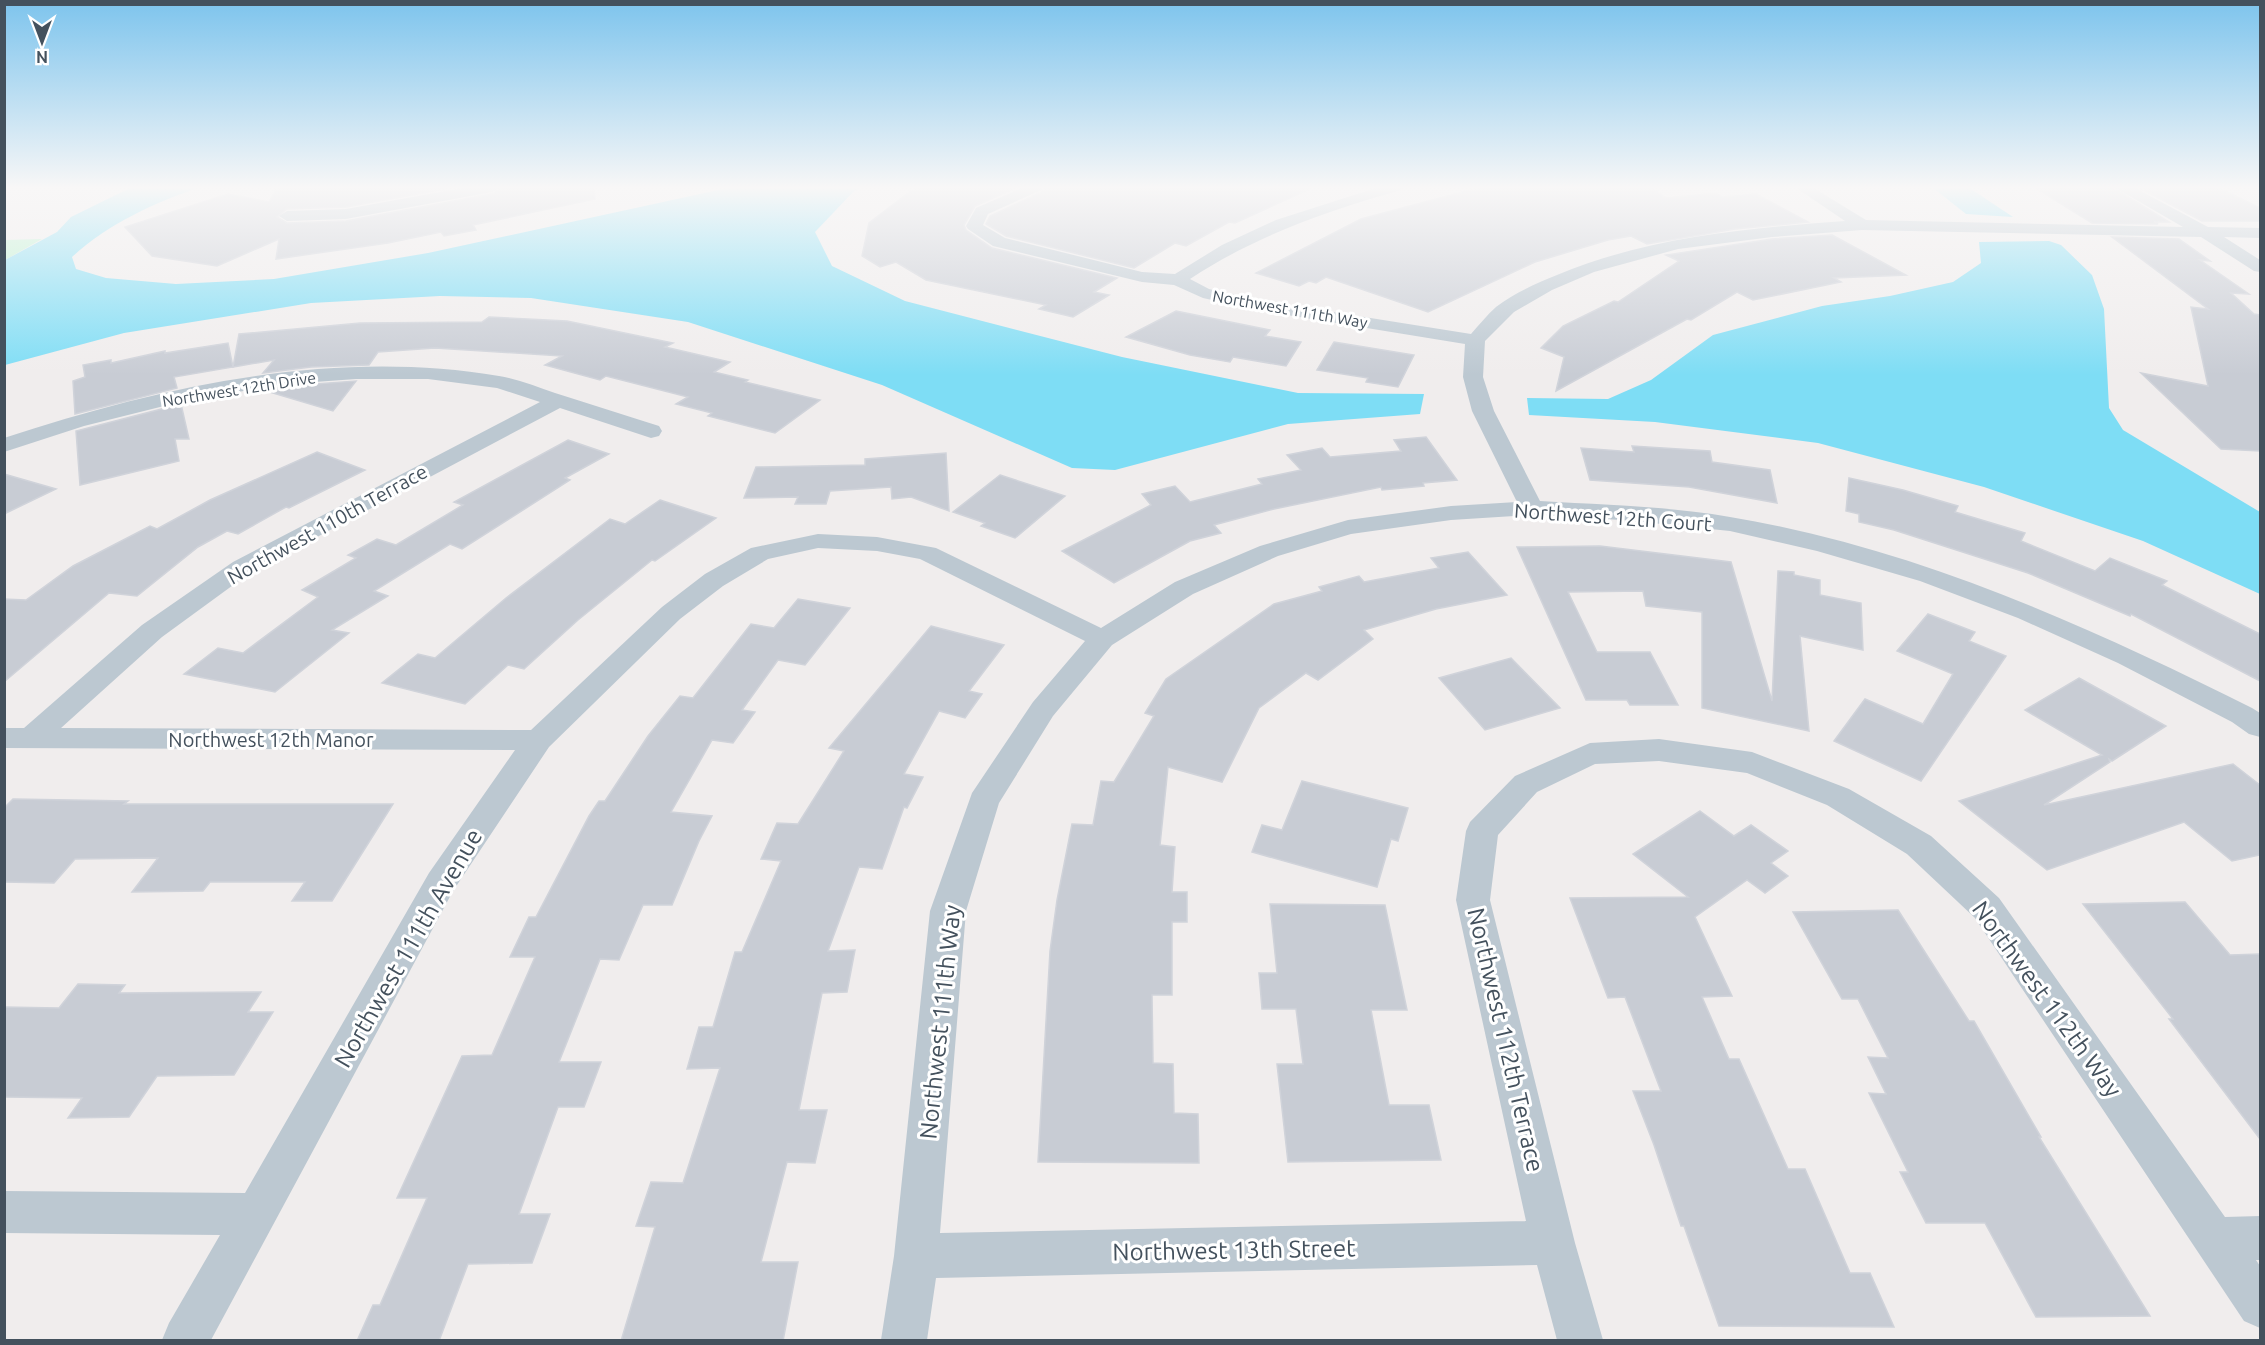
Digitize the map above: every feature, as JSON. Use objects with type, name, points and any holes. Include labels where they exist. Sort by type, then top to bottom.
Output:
[{"type":"street","name":"Northwest 111th Way","points":[[1031,250],[1142,277],[1178,280],[1203,293],[1257,305],[1474,340]]},
{"type":"street","points":[[1178,280],[1203,262],[1227,250]]},
{"type":"street","points":[[1532,508],[1484,411],[1473,377],[1474,340],[1506,309],[1552,283],[1610,262],[1659,250]]},
{"type":"street","points":[[2233,250],[2260,267]]},
{"type":"street","name":"Northwest 12th Drive","points":[[4,445],[77,421],[188,394],[287,378],[356,373],[428,373],[500,382],[651,431]]},
{"type":"street","name":"Northwest 110th Terrace","points":[[18,738],[152,631],[242,567],[556,402]]},
{"type":"street","name":"Northwest 12th Court","points":[[1102,639],[1184,588],[1269,551],[1348,527],[1451,513],[1532,508],[1622,513],[1730,524],[1824,545],[1940,580],[2027,612],[2128,657],[2242,715],[2260,727]]},
{"type":"street","name":"Northwest 111th Avenue","points":[[186,1341],[441,882],[538,740],[671,613],[714,580],[760,554],[818,541],[877,544],[927,554],[1102,639]]},
{"type":"street","name":"Northwest 111th Way","points":[[904,1341],[916,1256],[948,911],[983,801],[1043,709],[1102,639]]},
{"type":"street","name":"Northwest 12th Manor","points":[[18,738],[538,740]]},
{"type":"street","name":"Northwest 112th Way","points":[[1659,750],[1752,763],[1838,797],[1919,845],[1988,908],[2260,1305]]},
{"type":"street","name":"Northwest 112th Terrace","points":[[1580,1341],[1553,1243],[1473,900],[1482,831],[1526,784],[1590,754],[1659,750]]},
{"type":"street","points":[[4,1212],[255,1215]]},
{"type":"street","points":[[2215,1239],[2260,1238]]},
{"type":"street","name":"Northwest 13th Street","points":[[916,1256],[1553,1243]]},
{"type":"green space","points":[[5,250],[23,250],[5,260]]},
{"type":"water","points":[[24,250],[80,250],[72,257],[76,269],[106,278],[176,284],[274,279],[443,250],[824,250],[832,266],[905,301],[1122,357],[1298,393],[1424,394],[1420,414],[1288,424],[1115,470],[1072,468],[882,385],[688,322],[531,298],[440,296],[311,303],[124,333],[5,365],[5,260]]},
{"type":"water","points":[[1980,250],[2066,250],[2092,275],[2104,309],[2109,408],[2123,430],[2260,512],[2260,594],[2143,541],[1984,487],[1818,443],[1655,422],[1529,415],[1527,398],[1608,399],[1651,380],[1713,335],[1822,306],[1890,296],[1953,282],[1981,263]]},
{"type":"building","points":[[146,250],[254,250],[217,266],[152,256]]},
{"type":"building","points":[[277,250],[341,250],[276,259]]},
{"type":"building","points":[[863,250],[999,250],[1117,278],[1094,292],[1109,295],[1073,317],[1039,309],[1046,305],[926,280],[896,262],[880,267],[862,256]]},
{"type":"building","points":[[1061,250],[1164,250],[1134,268]]},
{"type":"building","points":[[1301,250],[1576,250],[1535,262],[1428,312],[1326,277],[1316,283],[1309,281],[1299,286],[1256,273]]},
{"type":"building","points":[[1701,250],[1859,250],[1906,275],[1834,278],[1841,282],[1753,300],[1737,292],[1691,320],[1687,319],[1556,391],[1564,357],[1541,348],[1563,326],[1614,301],[1618,302],[1679,261],[1666,255]]},
{"type":"building","points":[[2129,250],[2194,250],[2210,261],[2200,260],[2249,294],[2231,293],[2254,314],[2260,315],[2260,451],[2221,449],[2141,373],[2208,386],[2191,307],[2208,309]]},
{"type":"building","points":[[1176,311],[1270,330],[1265,336],[1301,342],[1286,366],[1233,357],[1230,362],[1190,355],[1126,337]]},
{"type":"building","points":[[489,317],[567,321],[673,343],[665,347],[730,362],[714,372],[820,400],[775,433],[708,416],[712,413],[676,404],[688,397],[606,376],[600,380],[545,365],[562,356],[435,348],[378,352],[369,365],[311,367],[263,373],[274,360],[233,367],[239,334],[360,323],[482,322]]},
{"type":"building","points":[[1334,342],[1414,355],[1398,387],[1366,382],[1368,378],[1317,370]]},
{"type":"building","points":[[228,343],[233,367],[174,377],[177,388],[75,414],[73,381],[85,377],[83,365],[111,360],[111,363],[165,351],[165,353]]},
{"type":"building","points":[[356,381],[333,411],[263,390],[287,386]]},
{"type":"building","points":[[181,404],[189,439],[175,439],[179,461],[80,485],[76,431]]},
{"type":"building","points":[[1426,437],[1457,480],[1382,490],[1381,487],[1274,509],[1214,525],[1221,533],[1190,541],[1114,583],[1062,551],[1151,505],[1142,494],[1175,486],[1190,502],[1262,484],[1258,479],[1301,470],[1287,455],[1322,448],[1330,457],[1401,451],[1394,440]]},
{"type":"building","points":[[568,440],[609,454],[565,478],[570,480],[462,549],[450,544],[374,591],[388,596],[332,630],[349,633],[275,692],[184,674],[218,648],[243,653],[318,597],[302,590],[356,558],[348,555],[377,539],[396,545],[463,505],[454,502]]},
{"type":"building","points":[[1632,446],[1710,451],[1712,462],[1770,470],[1777,503],[1689,487],[1590,480],[1581,448],[1634,452]]},
{"type":"building","points":[[317,452],[365,470],[289,508],[286,507],[238,534],[227,531],[198,547],[137,596],[109,593],[4,682],[4,599],[26,600],[73,566],[150,526],[157,529],[210,500]]},
{"type":"building","points":[[946,453],[949,511],[911,497],[892,499],[891,487],[830,491],[826,504],[795,504],[798,497],[744,498],[756,467],[865,465],[865,459]]},
{"type":"building","points":[[4,474],[56,489],[4,514]]},
{"type":"building","points":[[1000,475],[1065,496],[1015,538],[981,526],[985,523],[953,512]]},
{"type":"building","points":[[1849,478],[1903,490],[1958,506],[1955,512],[2025,533],[2021,541],[2095,571],[2110,558],[2167,581],[2162,585],[2260,634],[2260,681],[2131,614],[2130,616],[2028,573],[1894,530],[1859,522],[1859,514],[1846,511]]},
{"type":"building","points":[[660,500],[716,518],[655,561],[652,560],[578,620],[524,669],[508,665],[465,704],[382,683],[418,654],[435,658],[506,598],[610,519],[625,524]]},
{"type":"building","points":[[1600,546],[1731,562],[1772,701],[1778,571],[1794,572],[1794,575],[1820,580],[1820,595],[1861,603],[1863,650],[1800,636],[1809,731],[1702,708],[1702,612],[1646,606],[1643,591],[1568,592],[1597,652],[1650,652],[1678,705],[1630,705],[1627,700],[1586,700],[1517,547]]},
{"type":"building","points":[[1468,552],[1507,595],[1436,609],[1364,630],[1373,639],[1318,680],[1306,673],[1259,708],[1222,782],[1168,767],[1160,845],[1175,847],[1172,892],[1187,892],[1187,922],[1172,922],[1172,995],[1152,995],[1153,1063],[1173,1064],[1174,1113],[1198,1114],[1199,1163],[1038,1162],[1050,951],[1057,900],[1072,824],[1093,825],[1101,781],[1114,782],[1154,716],[1145,713],[1166,679],[1274,604],[1322,591],[1319,587],[1359,576],[1364,582],[1439,568],[1431,558]]},
{"type":"building","points":[[798,599],[850,608],[805,665],[778,660],[742,710],[755,712],[733,743],[712,740],[671,812],[712,816],[672,905],[643,905],[619,960],[600,959],[559,1062],[601,1062],[584,1107],[558,1107],[519,1214],[550,1214],[532,1263],[468,1264],[439,1341],[357,1341],[373,1305],[380,1305],[427,1198],[397,1198],[462,1056],[492,1055],[535,957],[510,957],[529,917],[536,917],[589,816],[599,801],[605,801],[648,736],[680,696],[693,698],[751,624],[774,628]]},
{"type":"building","points":[[1928,614],[1975,632],[1969,641],[2006,656],[1921,781],[1834,741],[1865,699],[1923,724],[1953,674],[1897,651]]},
{"type":"building","points":[[931,626],[1004,645],[969,691],[982,694],[965,718],[939,711],[904,774],[923,777],[907,808],[904,807],[882,869],[859,867],[828,951],[855,950],[847,992],[822,993],[799,1110],[827,1110],[815,1163],[787,1162],[761,1262],[798,1262],[783,1341],[621,1341],[655,1227],[636,1226],[651,1182],[683,1183],[720,1068],[687,1069],[699,1027],[713,1027],[735,952],[742,952],[781,861],[761,859],[777,823],[798,824],[844,751],[829,748]]},
{"type":"building","points":[[1511,658],[1560,708],[1485,730],[1439,678]]},
{"type":"building","points":[[2079,678],[2166,726],[2112,761],[2109,759],[2110,762],[2044,805],[2233,764],[2260,785],[2260,855],[2232,861],[2184,822],[2047,870],[1959,801],[2102,755],[2025,710]]},
{"type":"building","points":[[1302,781],[1408,808],[1398,841],[1391,839],[1377,887],[1252,852],[1262,825],[1282,830]]},
{"type":"building","points":[[13,799],[128,801],[124,804],[393,804],[332,901],[292,901],[305,882],[210,882],[203,891],[132,892],[158,858],[75,859],[54,883],[4,882],[4,808]]},
{"type":"building","points":[[1700,811],[1734,836],[1751,825],[1788,851],[1771,863],[1788,876],[1765,893],[1747,880],[1695,917],[1732,996],[1702,997],[1729,1059],[1739,1059],[1788,1169],[1805,1169],[1850,1273],[1870,1273],[1894,1327],[1719,1326],[1684,1226],[1681,1226],[1633,1091],[1661,1091],[1625,997],[1608,998],[1570,898],[1688,897],[1633,854]]},
{"type":"building","points":[[2185,902],[2230,955],[2260,954],[2260,1139],[2169,1019],[2173,1019],[2083,904]]},
{"type":"building","points":[[1270,904],[1385,905],[1407,1010],[1371,1010],[1389,1105],[1429,1105],[1441,1160],[1288,1162],[1277,1064],[1303,1064],[1296,1009],[1262,1009],[1259,973],[1277,973]]},
{"type":"building","points":[[1898,910],[1969,1021],[1974,1021],[2041,1137],[2039,1137],[2150,1316],[2036,1317],[1985,1223],[1926,1223],[1900,1172],[1908,1172],[1869,1093],[1886,1094],[1868,1057],[1888,1058],[1858,999],[1842,999],[1793,912]]},
{"type":"building","points":[[78,984],[125,985],[119,993],[261,992],[248,1012],[273,1012],[234,1075],[157,1076],[129,1117],[68,1118],[82,1098],[4,1097],[4,1007],[59,1008]]}]
